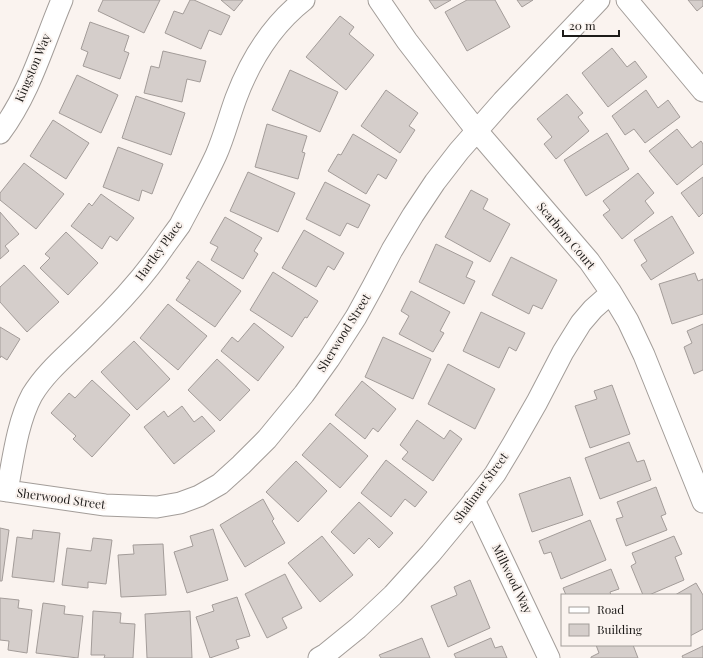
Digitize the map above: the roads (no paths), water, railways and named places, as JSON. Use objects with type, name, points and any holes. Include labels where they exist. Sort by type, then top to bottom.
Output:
[{"type":"street","name":"Kingston Way","points":[[0,133],[23,95],[62,0]]},
{"type":"street","name":"Hartley Place","points":[[3,491],[23,416],[41,381],[124,298],[151,266],[179,226],[216,155],[236,98],[248,71],[261,48],[278,25],[304,0]]},
{"type":"street","name":"Scarboro Court","points":[[378,0],[444,90],[477,131],[589,261],[611,293],[628,322],[644,355],[703,502]]},
{"type":"street","name":"Sherwood Street","points":[[3,491],[105,505],[158,507],[180,503],[199,496],[220,484],[266,439],[304,394],[356,317],[392,250],[413,215],[435,182],[459,151],[503,101],[599,0]]},
{"type":"street","points":[[627,0],[703,91]]},
{"type":"street","name":"Shalimar Street","points":[[324,657],[393,595],[431,553],[495,474],[537,402],[563,352],[581,323],[593,309],[611,293]]},
{"type":"street","name":"Millwood Way","points":[[474,500],[549,658]]}]
